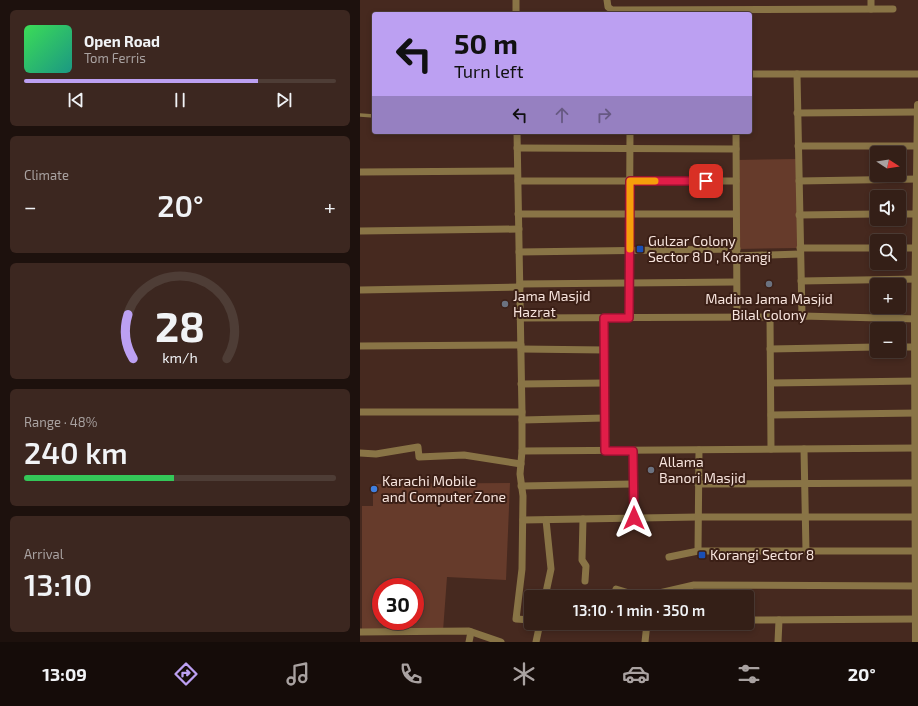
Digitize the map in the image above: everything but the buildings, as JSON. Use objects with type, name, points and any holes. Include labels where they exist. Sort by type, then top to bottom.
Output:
[{"type":"street","points":[[516,0],[516,12]]},
{"type":"street","points":[[607,3],[609,8],[612,10],[871,4],[893,9]]},
{"type":"street","points":[[752,74],[918,74]]},
{"type":"street","points":[[796,74],[802,316]]},
{"type":"street","points":[[916,642],[918,105]]},
{"type":"street","points":[[797,113],[918,112]]},
{"type":"street","points":[[517,134],[522,412],[522,451],[520,474],[523,496],[523,520],[522,569],[516,619],[524,620]]},
{"type":"street","points":[[629,318],[630,134]]},
{"type":"street","points":[[736,134],[736,317]]},
{"type":"street","points":[[798,146],[918,146]]},
{"type":"street","points":[[517,148],[736,149]]},
{"type":"street","points":[[360,172],[518,170]]},
{"type":"street","points":[[799,181],[918,179]]},
{"type":"street","points":[[518,182],[736,181]]},
{"type":"street","points":[[518,214],[736,214]]},
{"type":"street","points":[[799,214],[870,214]]},
{"type":"street","points":[[906,214],[917,214]]},
{"type":"street","points":[[360,231],[518,229]]},
{"type":"street","points":[[519,252],[630,250],[736,252],[870,248]]},
{"type":"street","points":[[906,248],[917,248]]},
{"type":"street","points":[[801,281],[917,279]]},
{"type":"street","points":[[360,290],[630,283],[736,282]]},
{"type":"street","points":[[520,318],[802,316],[917,319]]},
{"type":"street","points":[[770,317],[771,450]]},
{"type":"street","points":[[604,318],[605,451]]},
{"type":"street","points":[[360,346],[521,347],[605,350]]},
{"type":"street","points":[[770,349],[870,347]]},
{"type":"street","points":[[906,347],[917,347]]},
{"type":"street","points":[[771,383],[917,381]]},
{"type":"street","points":[[521,384],[605,383]]},
{"type":"street","points":[[360,412],[522,412]]},
{"type":"street","points":[[771,415],[917,413]]},
{"type":"street","points":[[522,420],[605,418]]},
{"type":"street","points":[[360,453],[376,454],[418,447],[419,457],[464,455],[521,464]]},
{"type":"street","points":[[522,451],[917,448]]},
{"type":"street","points":[[804,449],[806,551]]},
{"type":"street","points":[[698,551],[699,450]]},
{"type":"street","points":[[633,451],[634,518]]},
{"type":"street","points":[[698,484],[917,483]]},
{"type":"street","points":[[522,486],[633,484]]},
{"type":"street","points":[[523,520],[698,517],[917,517]]},
{"type":"street","points":[[583,519],[582,560],[586,566],[585,581]]},
{"type":"street","points":[[546,520],[551,569],[546,590]]},
{"type":"street","points":[[669,557],[698,551],[917,551]]},
{"type":"street","points":[[674,590],[694,585],[917,586]]},
{"type":"street","points":[[754,620],[917,619]]},
{"type":"street","points":[[778,642],[779,620]]},
{"type":"street","points":[[536,642],[539,630]]},
{"type":"street","points":[[645,642],[646,630]]},
{"type":"street","points":[[360,632],[462,631],[471,632],[501,642]]},
{"type":"street","points":[[469,642],[471,632]]},
{"type":"lane","points":[[360,115],[372,116]]},
{"type":"shaded area","points":[[798,159],[800,248],[737,249],[736,160]]},
{"type":"shaded area","points":[[510,483],[506,580],[447,577],[443,631],[362,632],[362,506],[373,506],[373,484]]},
{"type":"slow traffic","points":[[630,249],[630,181],[655,181]]},
{"type":"place","name":"Gulzar Colony Sector 8 D , Korangi","points":[[640,249]]},
{"type":"place","name":"Madina Jama Masjid Bilal Colony","points":[[769,284]]},
{"type":"place","name":"Jama Masjid Hazrat","points":[[505,304]]},
{"type":"place","name":"Allama Banori Masjid","points":[[651,470]]},
{"type":"place","name":"Karachi Mobile and Computer Zone","points":[[374,489]]},
{"type":"place","name":"Korangi Sector 8","points":[[702,555]]},
{"type":"route","points":[[634,518],[633,451],[605,451],[604,318],[629,318],[630,181],[706,181]]}]
